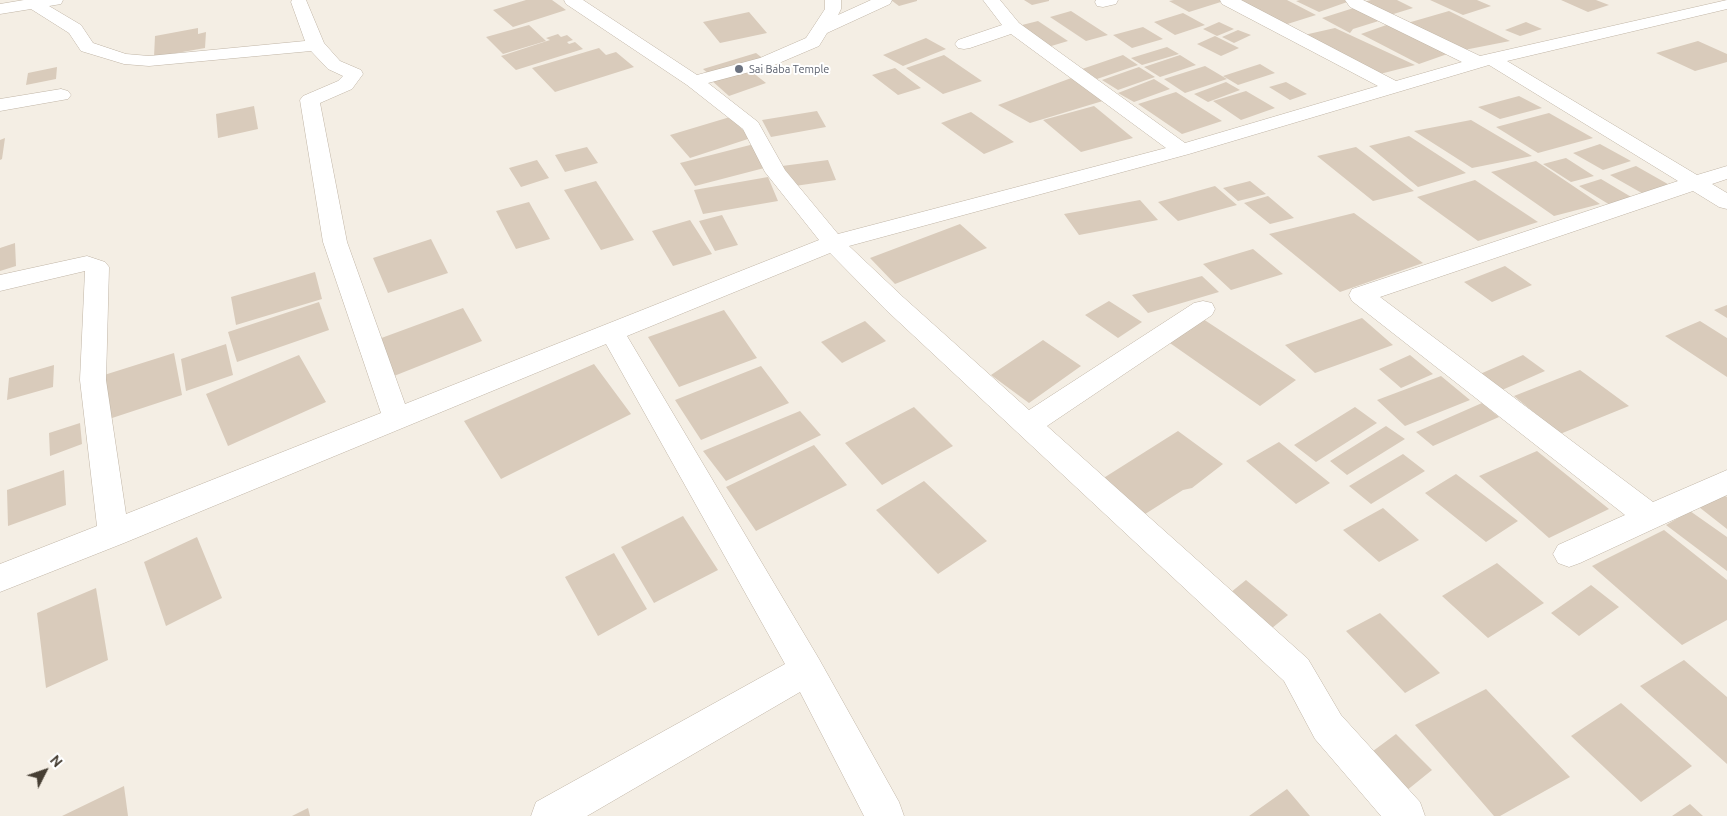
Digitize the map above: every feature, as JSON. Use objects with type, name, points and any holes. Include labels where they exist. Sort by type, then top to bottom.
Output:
[{"type":"street","points":[[0,10],[56,0]]},
{"type":"street","points":[[572,0],[694,81],[751,126],[776,172],[834,242],[894,303],[1296,670],[1328,726],[1406,816]]},
{"type":"street","points":[[694,81],[766,62],[813,42],[833,9],[833,0]]},
{"type":"street","points":[[822,29],[884,0]]},
{"type":"street","points":[[991,0],[1013,27],[1182,150]]},
{"type":"street","points":[[1228,0],[1396,88]]},
{"type":"street","points":[[1353,0],[1485,61],[1727,202]]},
{"type":"street","points":[[299,2],[316,45],[334,65],[354,74],[345,85],[310,100],[335,242],[397,419]]},
{"type":"street","points":[[0,578],[834,242],[1182,150],[1485,61],[1727,2]]},
{"type":"street","points":[[36,5],[75,29],[87,47],[124,59],[149,61],[316,45]]},
{"type":"street","points":[[964,44],[1013,27]]},
{"type":"street","points":[[0,105],[61,95]]},
{"type":"street","points":[[1649,516],[1361,295],[1727,172]]},
{"type":"street","points":[[0,283],[73,265],[86,263],[97,267],[93,380],[113,534]]},
{"type":"street","points":[[1028,425],[1203,309]]},
{"type":"street","points":[[611,331],[807,670],[881,815]]},
{"type":"street","points":[[1569,554],[1727,482]]},
{"type":"street","points":[[550,816],[807,670]]},
{"type":"building","points":[[526,0],[552,0],[566,10],[513,27],[493,10]]},
{"type":"building","points":[[891,0],[917,0],[917,1],[899,6]]},
{"type":"building","points":[[1024,0],[1049,0],[1049,1],[1032,5]]},
{"type":"building","points":[[1242,0],[1287,0],[1316,15],[1281,26],[1235,2]]},
{"type":"building","points":[[1371,0],[1397,0],[1413,8],[1387,16],[1359,3]]},
{"type":"building","points":[[1430,0],[1477,0],[1491,6],[1463,15]]},
{"type":"building","points":[[1561,0],[1596,0],[1609,5],[1588,12]]},
{"type":"building","points":[[1169,1],[1224,1],[1189,12]]},
{"type":"building","points":[[1296,1],[1350,1],[1319,12]]},
{"type":"building","points":[[1360,6],[1385,19],[1353,29],[1350,33],[1322,18]]},
{"type":"building","points":[[1071,11],[1108,35],[1086,41],[1050,17]]},
{"type":"building","points":[[1449,11],[1510,41],[1459,51],[1404,24]]},
{"type":"building","points":[[749,12],[767,33],[720,43],[703,22]]},
{"type":"building","points":[[1183,13],[1205,25],[1175,35],[1154,22]]},
{"type":"building","points":[[1038,21],[1068,41],[1048,47],[1018,26]]},
{"type":"building","points":[[1219,22],[1234,29],[1217,36],[1203,29]]},
{"type":"building","points":[[1526,22],[1542,29],[1520,36],[1505,30]]},
{"type":"building","points":[[1392,23],[1453,52],[1419,64],[1361,34]]},
{"type":"building","points":[[529,25],[546,41],[503,54],[486,37]]},
{"type":"building","points":[[1143,27],[1163,39],[1132,48],[1113,35]]},
{"type":"building","points":[[198,28],[198,34],[206,32],[205,48],[154,57],[155,36]]},
{"type":"building","points":[[1335,28],[1415,65],[1380,74],[1304,35]]},
{"type":"building","points":[[1238,30],[1251,35],[1234,43],[1222,37]]},
{"type":"building","points":[[558,34],[561,37],[567,35],[573,40],[567,42],[569,44],[575,42],[583,49],[516,70],[501,56],[550,40],[546,38]]},
{"type":"building","points":[[1215,36],[1239,48],[1221,56],[1197,44]]},
{"type":"building","points":[[926,38],[946,49],[903,66],[883,55]]},
{"type":"building","points":[[1698,41],[1727,54],[1727,62],[1695,71],[1656,53]]},
{"type":"building","points":[[1167,47],[1179,54],[1142,65],[1131,58]]},
{"type":"building","points":[[599,48],[606,55],[616,52],[634,67],[555,92],[532,68]]},
{"type":"building","points":[[756,53],[765,60],[711,76],[703,69]]},
{"type":"building","points":[[944,55],[982,81],[943,94],[906,68]]},
{"type":"building","points":[[1123,55],[1138,65],[1097,79],[1082,69]]},
{"type":"building","points":[[1180,55],[1196,65],[1160,77],[1144,67]]},
{"type":"building","points":[[1260,64],[1275,73],[1238,85],[1223,76]]},
{"type":"building","points":[[1205,66],[1227,79],[1185,93],[1164,79]]},
{"type":"building","points":[[57,67],[56,79],[26,85],[28,73]]},
{"type":"building","points":[[1139,67],[1155,77],[1118,90],[1102,80]]},
{"type":"building","points":[[747,68],[766,83],[729,96],[711,80]]},
{"type":"building","points":[[895,68],[921,88],[898,95],[872,75]]},
{"type":"building","points":[[1074,77],[1106,100],[1030,123],[998,105]]},
{"type":"building","points":[[1154,79],[1170,89],[1134,102],[1118,93]]},
{"type":"building","points":[[1226,82],[1240,90],[1208,102],[1194,94]]},
{"type":"building","points":[[1286,82],[1307,94],[1290,100],[1269,87]]},
{"type":"building","points":[[1246,91],[1275,108],[1241,120],[1213,101]]},
{"type":"building","points":[[1176,92],[1222,121],[1182,134],[1138,104]]},
{"type":"building","points":[[1519,96],[1542,108],[1500,119],[1478,107]]},
{"type":"building","points":[[254,106],[258,129],[218,138],[216,114]]},
{"type":"building","points":[[1094,106],[1133,138],[1081,152],[1043,120]]},
{"type":"building","points":[[817,111],[826,127],[771,137],[762,120]]},
{"type":"building","points":[[971,112],[1014,142],[984,154],[941,123]]},
{"type":"building","points":[[1549,113],[1593,138],[1538,153],[1496,127]]},
{"type":"building","points":[[730,117],[751,138],[690,158],[670,135]]},
{"type":"building","points":[[1471,120],[1532,156],[1472,168],[1414,131]]},
{"type":"building","points":[[1409,136],[1466,173],[1418,187],[1369,146]]},
{"type":"building","points":[[5,138],[2,159],[0,160],[0,140]]},
{"type":"building","points":[[754,144],[772,166],[695,186],[680,163]]},
{"type":"building","points":[[1600,144],[1631,161],[1603,170],[1573,153]]},
{"type":"building","points":[[587,147],[598,163],[565,172],[555,155]]},
{"type":"building","points":[[1356,147],[1414,191],[1373,201],[1317,156]]},
{"type":"building","points":[[1566,158],[1594,176],[1571,182],[1543,164]]},
{"type":"building","points":[[537,160],[549,178],[521,187],[509,168]]},
{"type":"building","points":[[828,160],[836,180],[788,187],[782,166]]},
{"type":"building","points":[[1536,161],[1600,204],[1554,216],[1491,172]]},
{"type":"building","points":[[1636,166],[1673,187],[1647,196],[1610,175]]},
{"type":"building","points":[[768,177],[778,201],[703,214],[694,190]]},
{"type":"building","points":[[1601,179],[1638,201],[1615,208],[1579,186]]},
{"type":"building","points":[[1475,180],[1538,222],[1478,241],[1417,197]]},
{"type":"building","points":[[596,181],[634,240],[601,250],[564,190]]},
{"type":"building","points":[[1250,181],[1266,194],[1238,201],[1223,188]]},
{"type":"building","points":[[1215,186],[1237,205],[1178,221],[1158,202]]},
{"type":"building","points":[[1268,196],[1294,218],[1270,224],[1244,203]]},
{"type":"building","points":[[1140,200],[1158,220],[1079,235],[1064,214]]},
{"type":"building","points":[[529,202],[550,239],[516,249],[496,211]]},
{"type":"building","points":[[1354,213],[1423,263],[1340,292],[1269,234]]},
{"type":"building","points":[[722,215],[738,245],[715,251],[699,221]]},
{"type":"building","points":[[690,220],[712,254],[673,266],[652,231]]},
{"type":"building","points":[[960,224],[987,248],[895,284],[870,258]]},
{"type":"building","points":[[431,239],[448,273],[388,293],[373,258]]},
{"type":"building","points":[[15,243],[16,266],[0,271],[0,248]]},
{"type":"building","points":[[1253,249],[1283,274],[1231,290],[1203,264]]},
{"type":"building","points":[[1505,266],[1532,285],[1492,302],[1464,282]]},
{"type":"building","points":[[315,272],[322,299],[236,325],[231,297]]},
{"type":"building","points":[[1202,276],[1219,292],[1148,313],[1132,295]]},
{"type":"building","points":[[1109,301],[1142,322],[1118,338],[1085,315]]},
{"type":"building","points":[[319,302],[329,330],[237,362],[228,332]]},
{"type":"building","points":[[1727,305],[1727,318],[1714,310]]},
{"type":"building","points":[[463,308],[482,341],[394,376],[376,340]]},
{"type":"building","points":[[724,310],[757,358],[679,387],[648,337]]},
{"type":"building","points":[[1362,318],[1393,345],[1315,373],[1285,345]]},
{"type":"building","points":[[1203,319],[1296,380],[1260,406],[1167,341]]},
{"type":"building","points":[[865,321],[886,341],[842,363],[821,342]]},
{"type":"building","points":[[1700,321],[1727,338],[1727,377],[1665,336]]},
{"type":"building","points":[[1043,340],[1081,366],[1029,403],[991,375]]},
{"type":"building","points":[[226,344],[233,375],[186,391],[181,359]]},
{"type":"building","points":[[174,353],[182,395],[106,420],[101,376]]},
{"type":"building","points":[[299,355],[326,402],[228,446],[206,394]]},
{"type":"building","points":[[1410,355],[1433,374],[1401,388],[1379,369]]},
{"type":"building","points":[[1523,355],[1545,371],[1493,394],[1471,378]]},
{"type":"building","points":[[594,364],[631,414],[501,479],[464,421]]},
{"type":"building","points":[[54,365],[53,387],[7,400],[9,378]]},
{"type":"building","points":[[761,366],[789,403],[701,440],[675,400]]},
{"type":"building","points":[[1580,370],[1629,406],[1560,434],[1514,396]]},
{"type":"building","points":[[1441,376],[1470,400],[1405,426],[1377,400]]},
{"type":"building","points":[[1482,403],[1499,417],[1433,446],[1416,432]]},
{"type":"building","points":[[914,407],[953,446],[882,485],[845,443]]},
{"type":"building","points":[[1355,407],[1377,423],[1316,462],[1294,445]]},
{"type":"building","points":[[800,411],[821,435],[726,481],[703,451]]},
{"type":"building","points":[[80,423],[82,444],[50,456],[49,433]]},
{"type":"building","points":[[1386,426],[1405,439],[1347,475],[1330,461]]},
{"type":"building","points":[[1178,431],[1223,464],[1192,488],[1183,490],[1142,516],[1102,479]]},
{"type":"building","points":[[1279,442],[1330,483],[1296,504],[1246,461]]},
{"type":"building","points":[[814,445],[847,485],[756,531],[726,487]]},
{"type":"building","points":[[1537,451],[1609,509],[1549,538],[1479,476]]},
{"type":"building","points":[[1403,454],[1425,471],[1371,504],[1349,486]]},
{"type":"building","points":[[64,470],[66,505],[8,526],[7,490]]},
{"type":"building","points":[[1456,474],[1518,521],[1486,542],[1425,493]]},
{"type":"building","points":[[924,481],[987,541],[938,574],[876,510]]},
{"type":"building","points":[[1725,496],[1727,497],[1727,529],[1699,507]]},
{"type":"building","points":[[1383,508],[1419,540],[1379,562],[1343,530]]},
{"type":"building","points":[[1690,511],[1727,537],[1727,571],[1666,525]]},
{"type":"building","points":[[683,516],[718,570],[654,603],[621,547]]},
{"type":"building","points":[[1664,530],[1727,580],[1727,620],[1682,645],[1592,566]]},
{"type":"building","points":[[197,537],[222,598],[166,626],[144,562]]},
{"type":"building","points":[[614,553],[647,609],[598,636],[565,577]]},
{"type":"building","points":[[1497,563],[1544,603],[1488,638],[1442,596]]},
{"type":"building","points":[[1246,580],[1288,615],[1266,633],[1225,597]]},
{"type":"building","points":[[1591,585],[1619,607],[1579,636],[1551,613]]},
{"type":"building","points":[[96,588],[108,660],[46,688],[37,613]]},
{"type":"building","points":[[1380,613],[1440,673],[1405,693],[1346,631]]},
{"type":"building","points":[[1684,660],[1727,697],[1727,764],[1640,686]]},
{"type":"building","points":[[1486,689],[1570,777],[1500,816],[1494,816],[1415,725]]},
{"type":"building","points":[[1621,703],[1692,766],[1641,802],[1571,736]]},
{"type":"building","points":[[1396,734],[1432,770],[1406,791],[1369,754]]},
{"type":"building","points":[[124,786],[128,816],[62,816]]},
{"type":"building","points":[[1287,789],[1310,816],[1249,816]]},
{"type":"building","points":[[1690,804],[1703,816],[1672,816]]},
{"type":"building","points":[[308,808],[310,816],[292,816]]},
{"type":"place","name":"Sai Baba Temple","points":[[739,69]]}]
